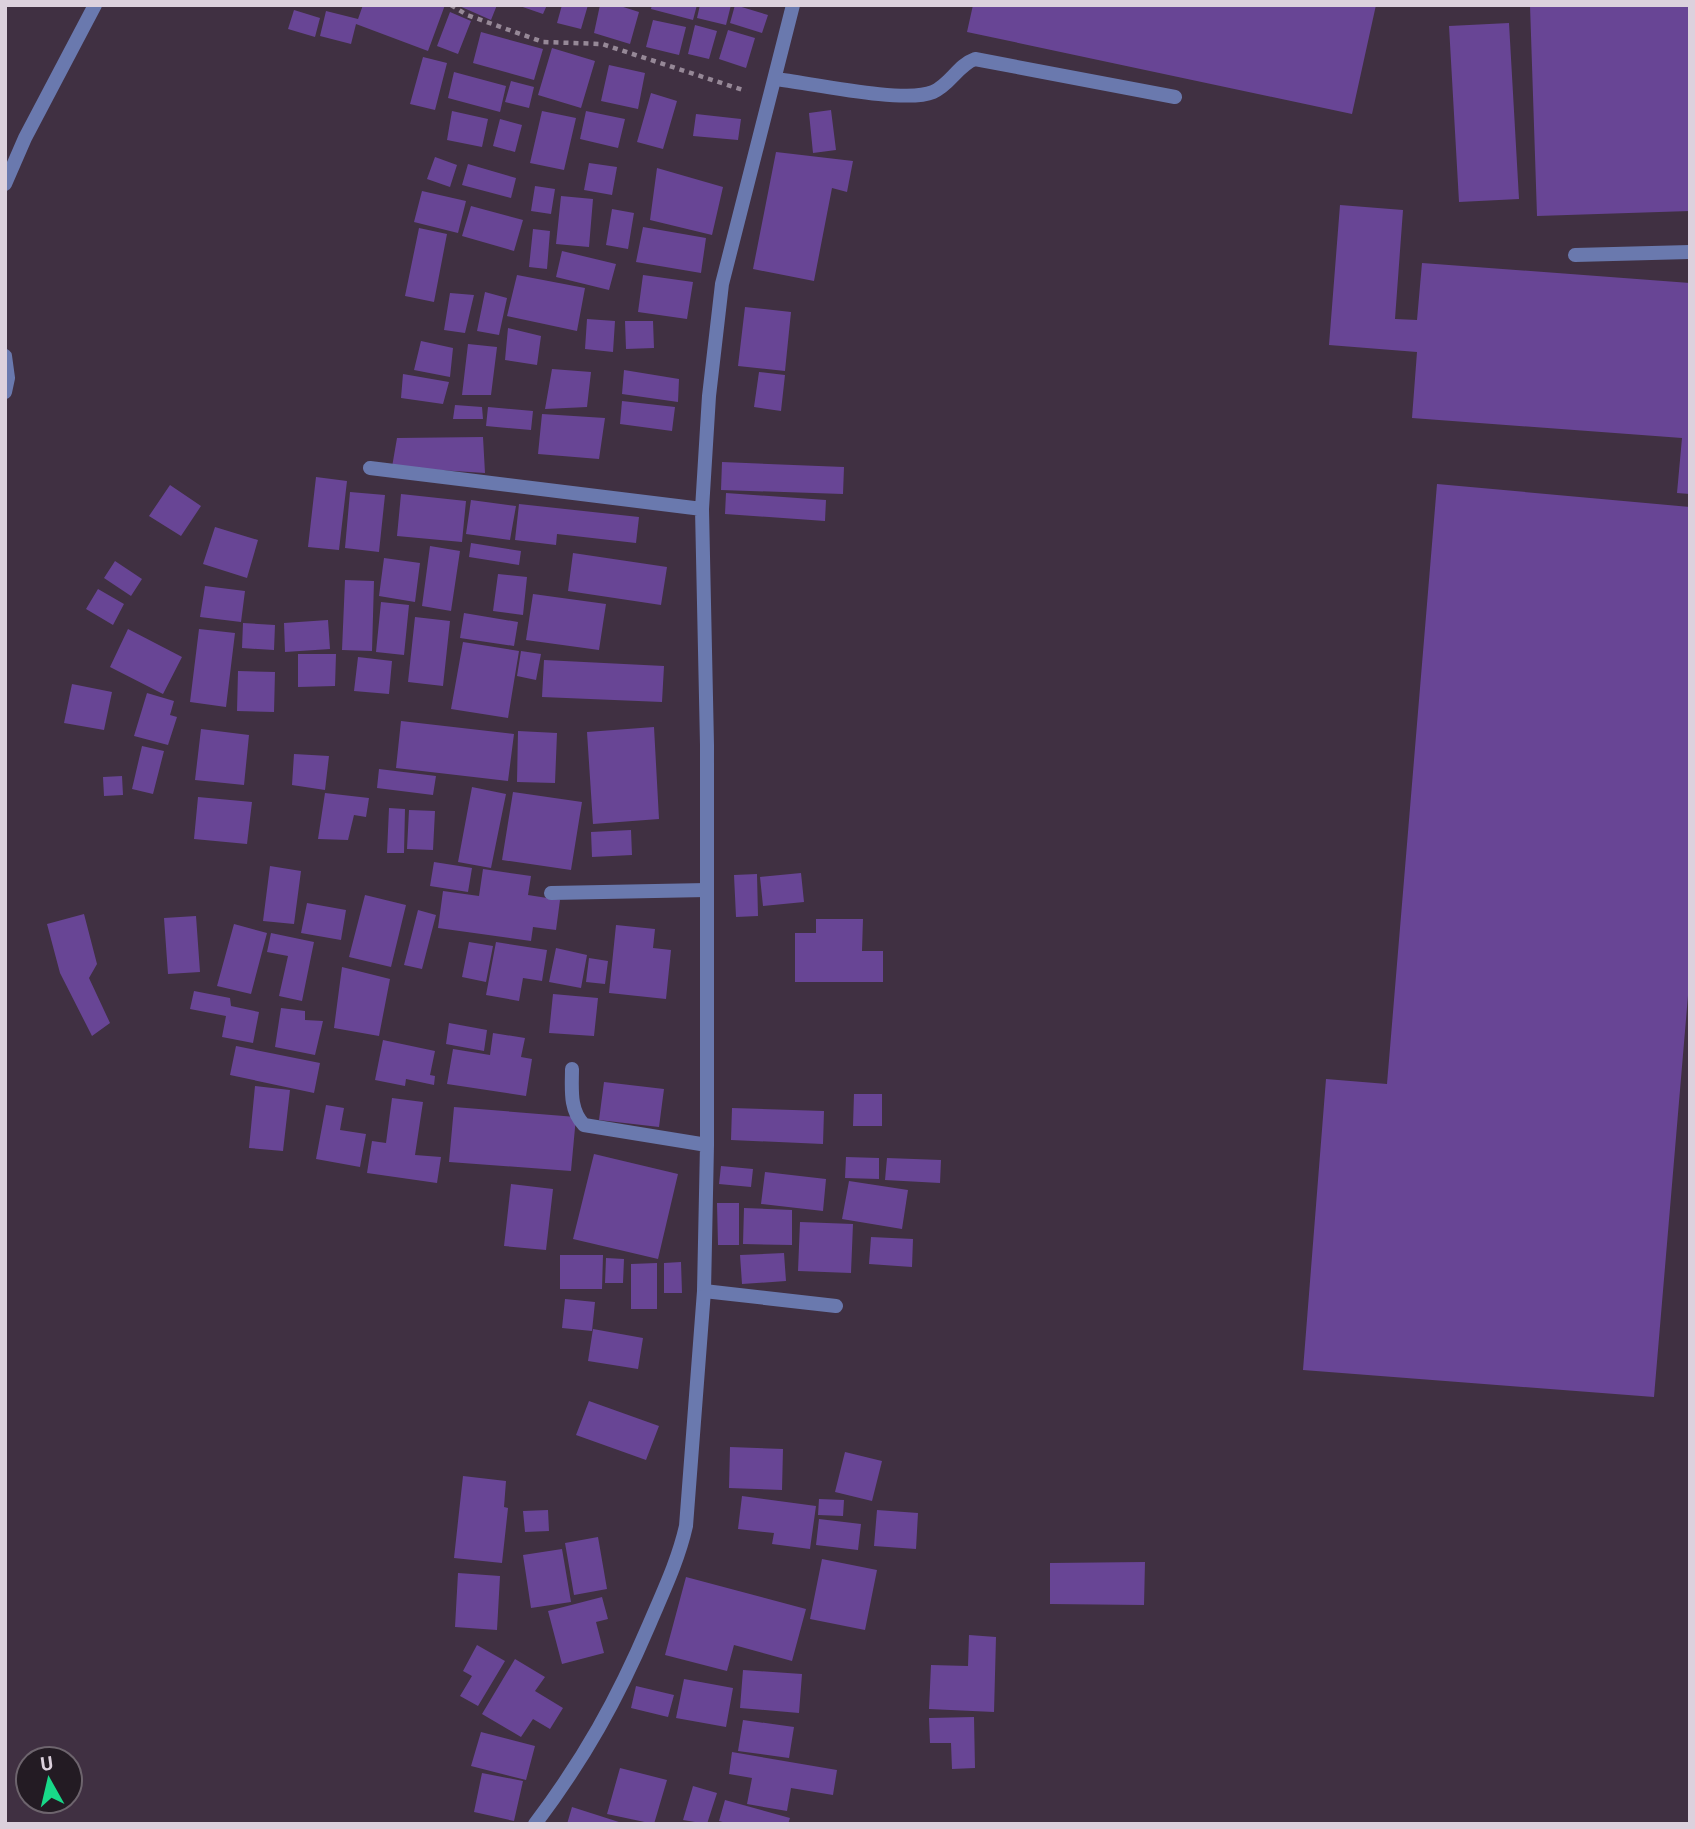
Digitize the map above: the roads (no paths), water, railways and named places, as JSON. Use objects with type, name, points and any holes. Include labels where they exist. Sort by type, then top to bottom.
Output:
[{"type":"street","points":[[5,184],[95,5]]},
{"type":"street","points":[[535,1824],[574,1772],[630,1673],[678,1560],[692,1478],[695,1394],[704,1291],[707,1145],[702,509],[709,396],[722,284],[793,5]]},
{"type":"street","points":[[776,79],[918,96],[944,86],[967,62],[975,59],[1175,97]]},
{"type":"street","points":[[1575,254],[1690,252]]},
{"type":"street","points":[[5,356],[8,378],[5,391]]},
{"type":"street","points":[[370,468],[702,509]]},
{"type":"street","points":[[551,893],[707,890]]},
{"type":"street","points":[[572,1069],[572,1101],[578,1119],[584,1125],[707,1145]]},
{"type":"street","points":[[704,1291],[836,1306]]}]
